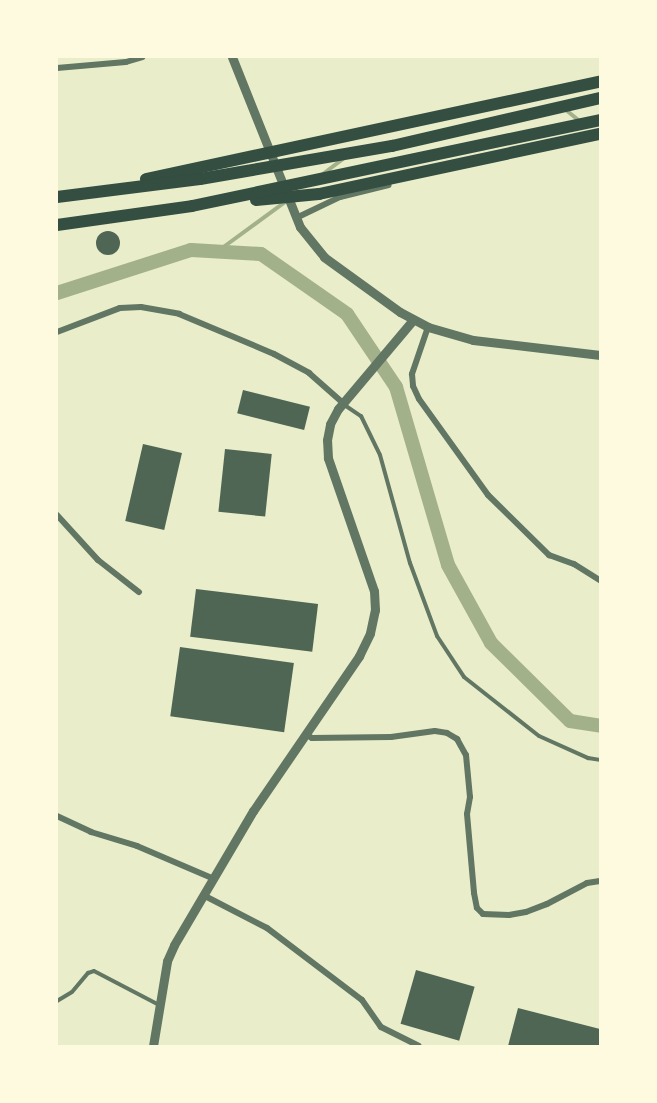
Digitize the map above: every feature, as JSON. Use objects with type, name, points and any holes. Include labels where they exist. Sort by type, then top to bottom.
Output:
[{"type":"highway","points":[[80,194],[600,82]]},
{"type":"highway","points":[[57,197],[200,179],[392,146],[600,98]]},
{"type":"highway","points":[[192,206],[600,120]]},
{"type":"highway","points":[[57,225],[192,206],[319,194],[600,134]]},
{"type":"street","points":[[57,68],[126,62],[142,57]]},
{"type":"street","points":[[232,57],[296,218],[305,236],[324,257],[413,320],[428,327],[473,340],[600,355]]},
{"type":"street","points":[[296,218],[340,197],[600,134]]},
{"type":"street","points":[[57,332],[120,308],[141,307],[179,314],[283,358],[309,373],[346,400]]},
{"type":"street","points":[[153,1046],[170,953],[253,811],[365,645],[375,610],[374,591],[327,449],[330,424],[346,400],[413,320]]},
{"type":"street","points":[[428,327],[412,374],[413,386],[420,399],[488,495],[549,555],[574,564],[600,580]]},
{"type":"street","points":[[57,515],[98,560],[139,592]]},
{"type":"street","points":[[306,734],[312,738],[391,737],[435,731],[447,733],[457,739],[466,755],[470,797],[467,814],[474,893],[477,908],[483,914],[509,915],[525,912],[547,904],[587,883],[600,881]]},
{"type":"street","points":[[57,816],[92,832],[137,846],[212,878]]},
{"type":"street","points":[[203,895],[267,928],[362,1000],[381,1027],[418,1046]]},
{"type":"lane","points":[[346,400],[362,416],[380,455],[410,563],[437,636],[464,677],[539,736],[588,758],[600,760]]},
{"type":"lane","points":[[57,1001],[72,992],[88,973],[94,971],[160,1005]]},
{"type":"building","points":[[108,231],[116,235],[120,243],[116,251],[108,255],[100,251],[96,243],[100,235]]},
{"type":"building","points":[[243,390],[310,407],[304,430],[237,413]]},
{"type":"building","points":[[143,444],[182,453],[164,530],[125,521]]},
{"type":"building","points":[[225,449],[272,454],[265,517],[218,512]]},
{"type":"building","points":[[196,589],[318,604],[312,652],[190,637]]},
{"type":"building","points":[[180,647],[294,663],[284,732],[170,716]]},
{"type":"building","points":[[416,970],[475,987],[459,1041],[401,1024]]},
{"type":"building","points":[[518,1008],[600,1029],[600,1046],[508,1046]]},
{"type":"waterway","points":[[566,110],[581,122]]},
{"type":"waterway","points":[[323,174],[343,159]]},
{"type":"waterway","points":[[218,251],[288,200]]},
{"type":"waterway","points":[[57,293],[191,250],[261,254],[347,314],[396,387],[448,565],[491,643],[570,721],[600,726]]}]
